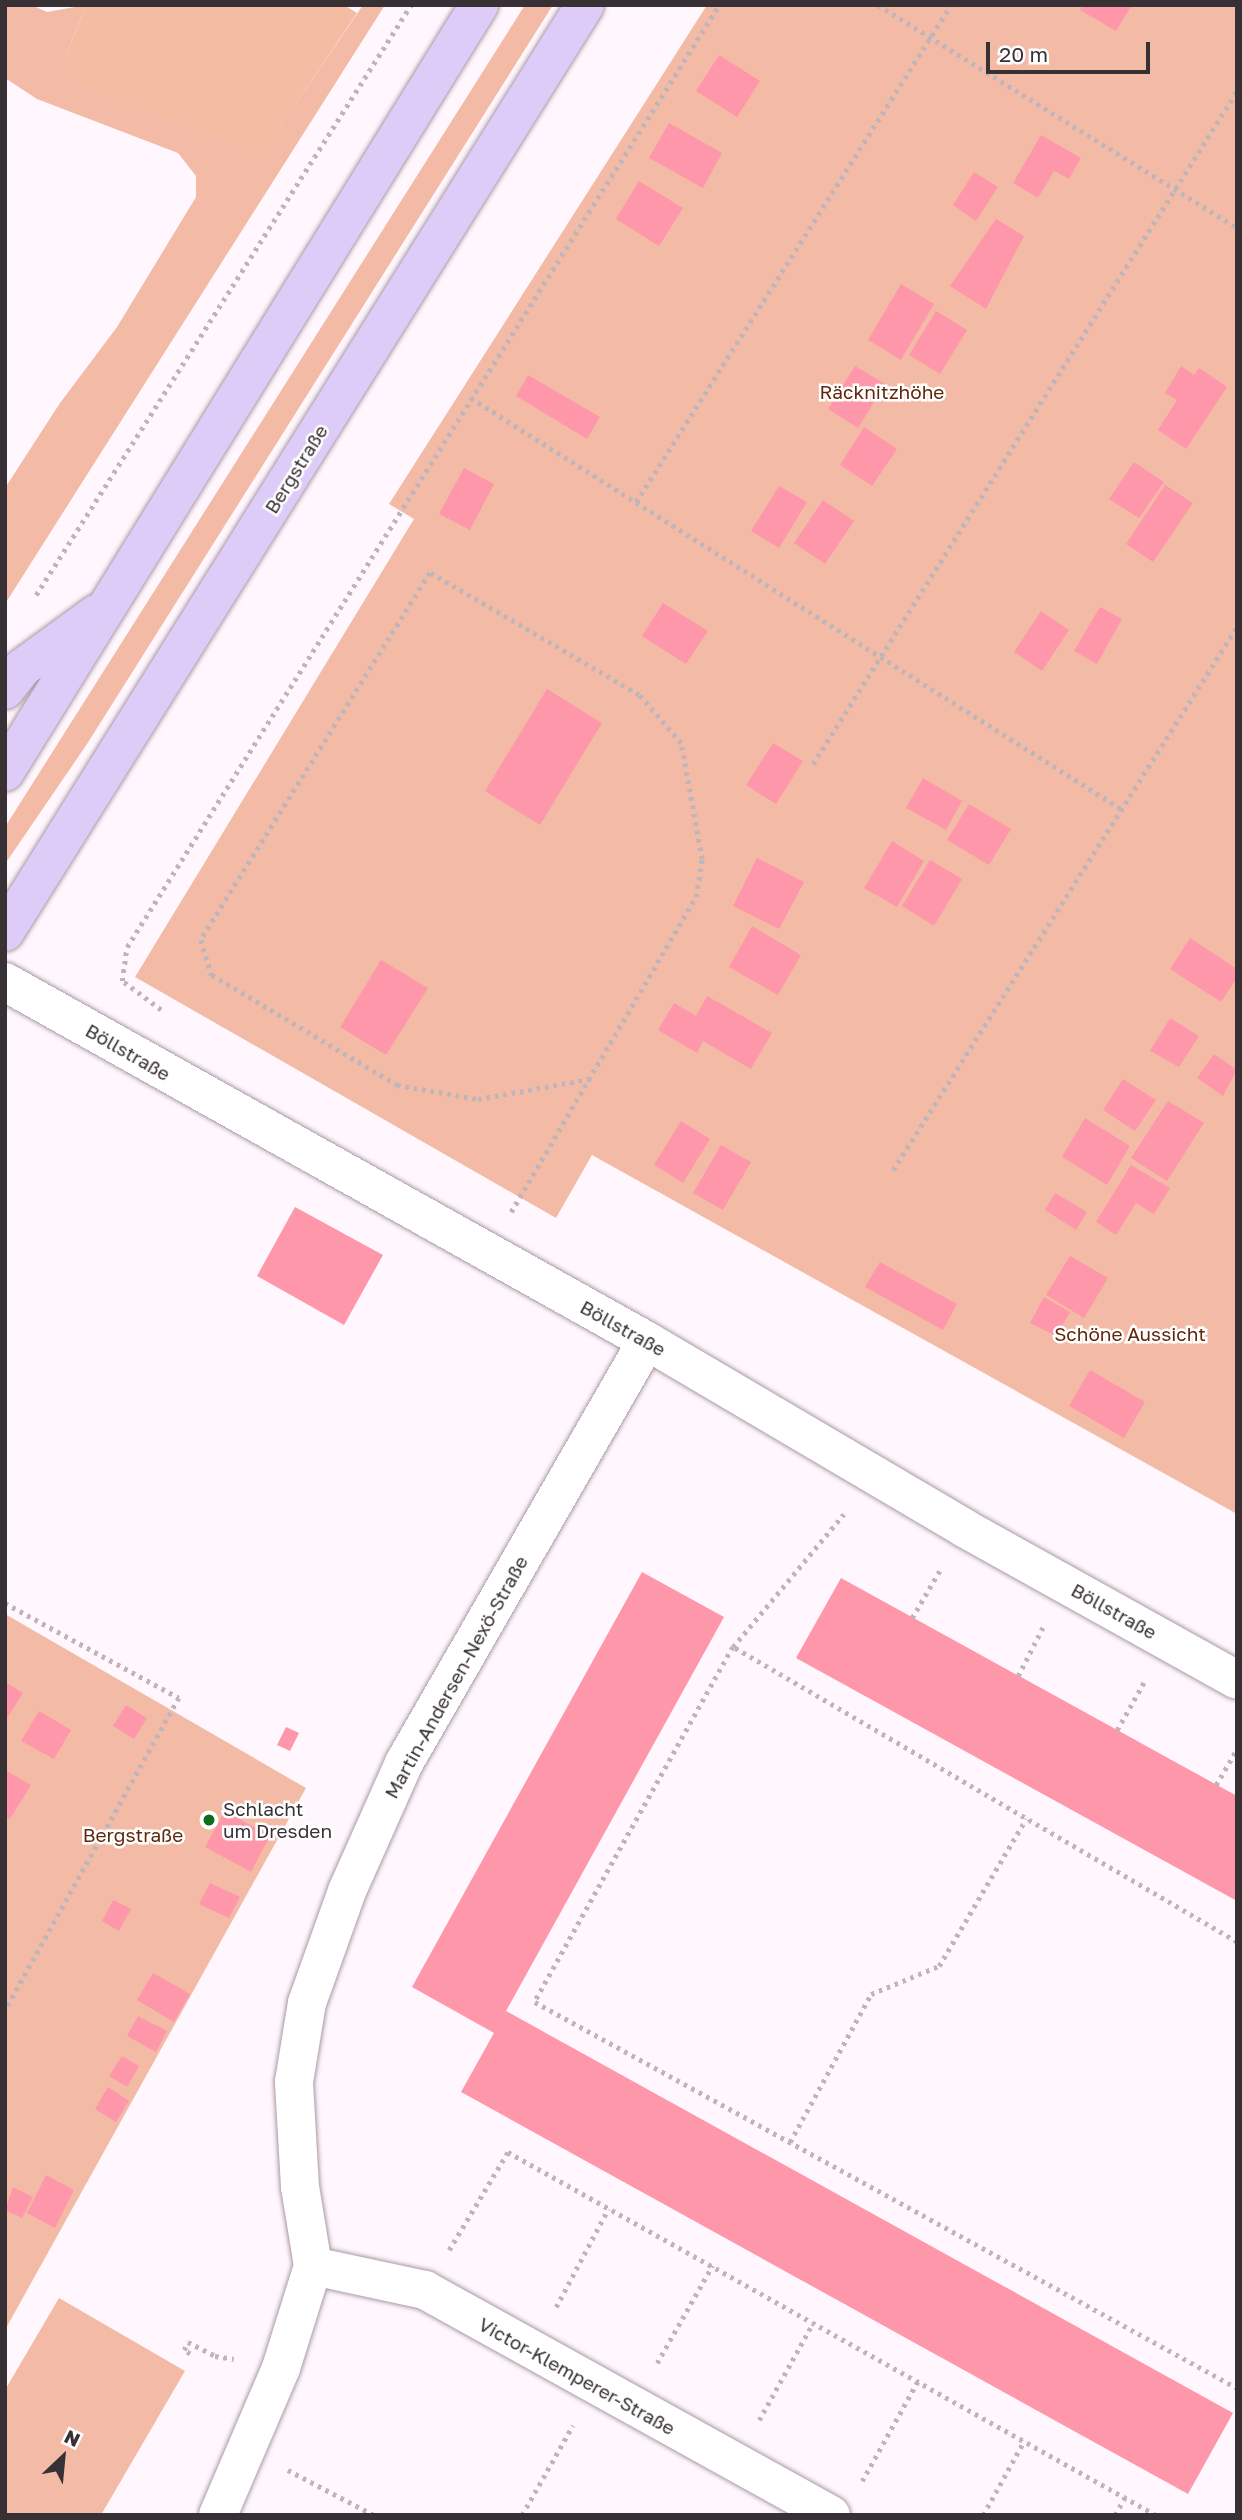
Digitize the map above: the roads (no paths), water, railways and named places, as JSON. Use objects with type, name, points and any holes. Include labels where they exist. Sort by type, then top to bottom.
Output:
[{"type":"main road","points":[[5,772],[112,603],[479,5]]},
{"type":"main road","name":"Bergstraße","points":[[5,932],[585,5]]},
{"type":"main road","points":[[5,690],[22,668],[112,603]]},
{"type":"street","name":"Böllstraße","points":[[5,982],[647,1341],[872,1473],[1237,1680]]},
{"type":"street","name":"Martin-Andersen-Nexö-Straße","points":[[218,2515],[281,2368],[313,2266],[300,2187],[293,2082],[307,2003],[347,1891],[404,1763],[647,1341]]},
{"type":"street","name":"Victor-Klemperer-Straße","points":[[313,2266],[425,2290],[595,2388],[735,2463],[844,2503]]},
{"type":"place","name":"Schlacht um Dresden","points":[[209,1820]]},
{"type":"park label","name":"Räcknitzhöhe","points":[[882,392]]},
{"type":"park label","name":"Schöne Aussicht","points":[[1130,1334]]}]
